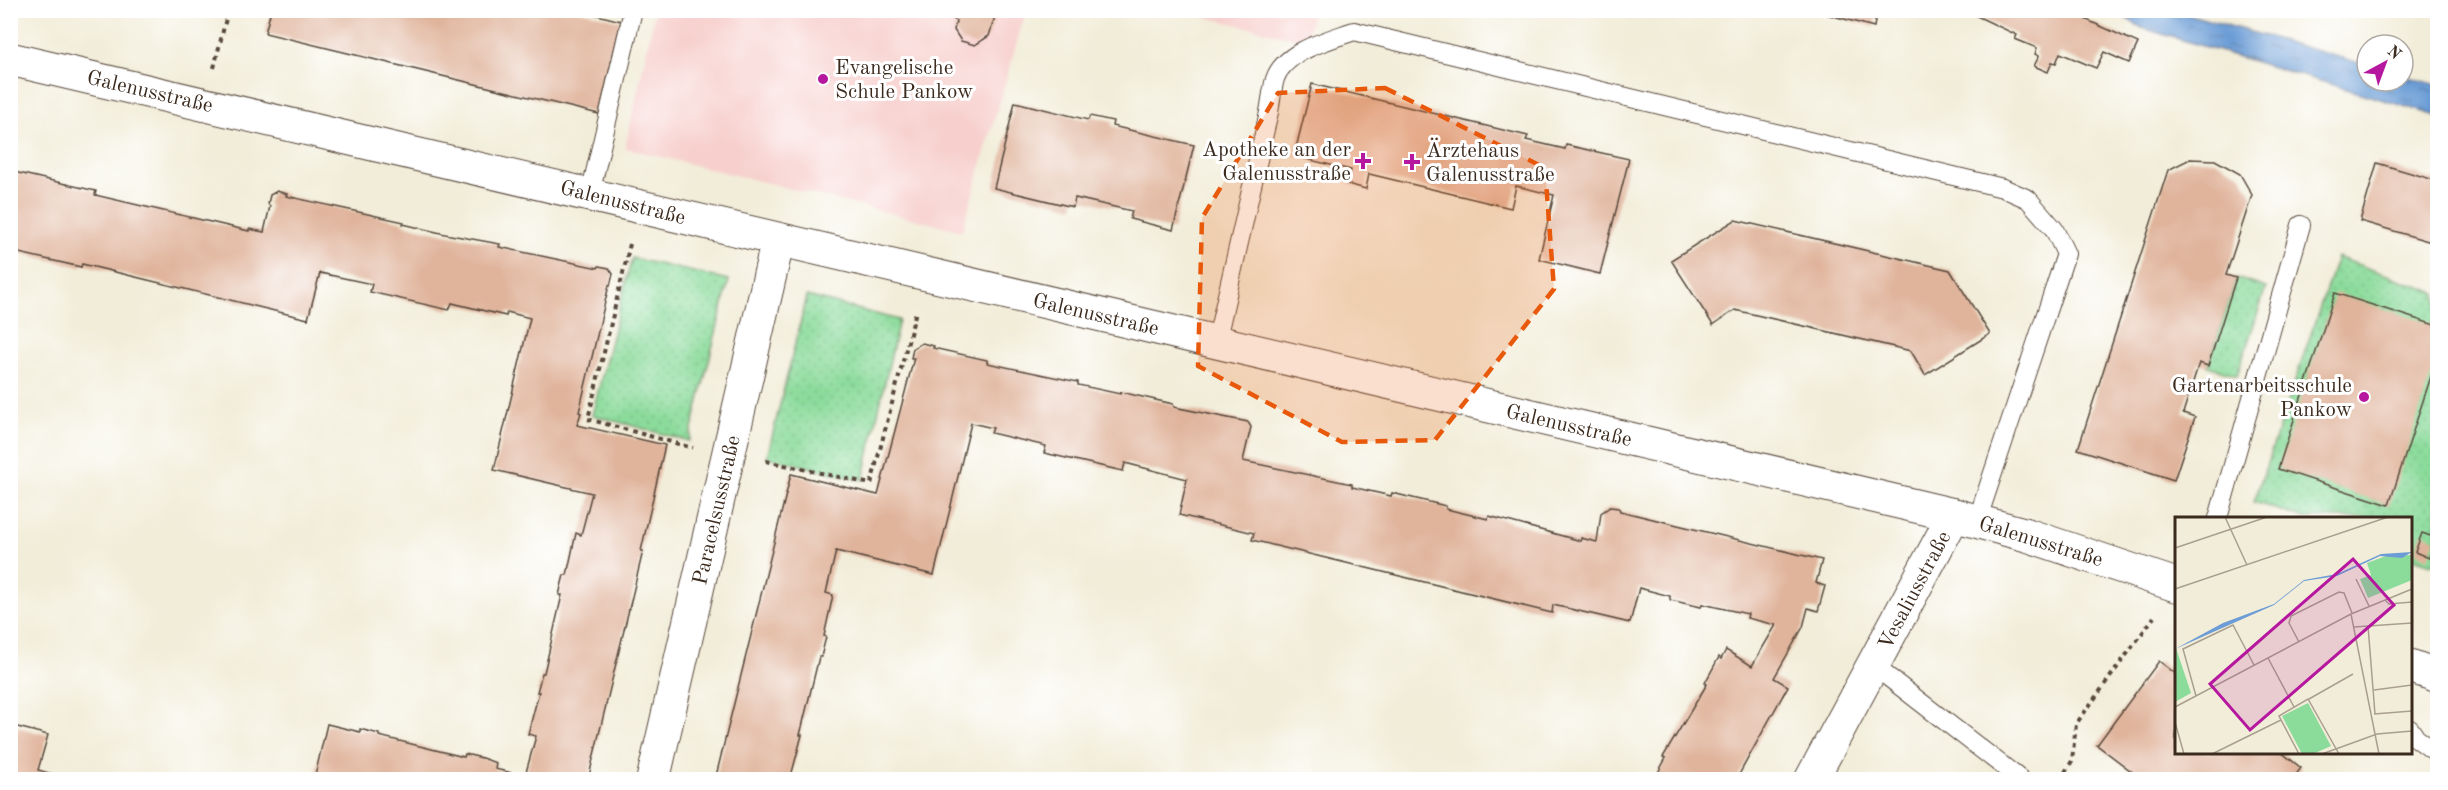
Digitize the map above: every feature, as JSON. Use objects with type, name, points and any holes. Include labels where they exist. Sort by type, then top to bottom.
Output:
[{"type":"street","name":"Galenusstraße","points":[[10,59],[1966,518],[2027,535],[2175,585]]},
{"type":"street","name":"Paracelsusstraße","points":[[653,780],[778,240]]},
{"type":"street","name":"Vesaliusstraße","points":[[1811,780],[1874,666],[1966,518]]},
{"type":"street","points":[[2412,667],[2438,676]]},
{"type":"lane","points":[[590,194],[633,10]]},
{"type":"lane","points":[[1216,343],[1275,77],[1285,62],[1312,45],[1353,31],[2003,188],[2028,199],[2054,229],[2066,254],[1966,518]]},
{"type":"lane","points":[[2219,517],[2301,225]]},
{"type":"lane","name":"Vesaliusstraße","points":[[1874,666],[2021,780]]},
{"type":"lane","points":[[2412,732],[2416,738],[2438,754]]},
{"type":"path","points":[[214,68],[228,10]]},
{"type":"path","points":[[630,243],[588,419],[697,449]]},
{"type":"path","points":[[762,460],[871,484],[917,310]]},
{"type":"path","points":[[2060,780],[2072,761],[2076,724],[2155,616]]},
{"type":"highlighted area","points":[[1385,88],[1545,168],[1554,289],[1435,440],[1342,442],[1198,366],[1202,218],[1278,93]]},
{"type":"shaded area","name":"Evangelische Schule Pankow","points":[[655,11],[1026,11],[962,231],[625,148]]},
{"type":"shaded area","points":[[1180,11],[1313,11],[1306,41]]},
{"type":"green space","name":"Gartenarbeitsschule Pankow","points":[[2337,257],[2437,293],[2437,566],[2412,557],[2412,517],[2299,517],[2254,502]]},
{"type":"green space","points":[[632,258],[729,280],[689,441],[592,415]]},
{"type":"green space","points":[[2236,278],[2266,288],[2237,375],[2208,366]]},
{"type":"green space","points":[[807,296],[899,320],[863,480],[767,457]]},
{"type":"water","points":[[2114,11],[2177,11],[2355,62],[2355,92],[2142,28]]},
{"type":"water","points":[[2415,79],[2437,85],[2437,116],[2360,93],[2415,93]]},
{"type":"building","points":[[271,10],[578,10],[621,21],[599,114],[265,33]]},
{"type":"building","points":[[923,10],[997,10],[989,36],[975,45],[961,41],[954,30],[956,21],[952,18]]},
{"type":"building","points":[[1811,10],[1877,10],[1874,27]]},
{"type":"building","points":[[1964,10],[2065,10],[2138,43],[2129,63],[2104,52],[2096,68],[2060,53],[2056,63],[2052,62],[2048,72],[2034,66],[2039,56],[2035,54],[2037,48],[2015,39],[2017,35]]},
{"type":"building","points":[[1312,84],[1528,136],[1526,140],[1565,149],[1566,145],[1629,159],[1600,274],[1539,259],[1554,195],[1516,186],[1511,208],[1369,174],[1366,189],[1347,184],[1351,170],[1294,156]]},
{"type":"building","points":[[1015,102],[1088,120],[1090,116],[1113,121],[1112,126],[1194,145],[1173,230],[1130,219],[1132,211],[1075,198],[1073,207],[994,188]]},
{"type":"building","points":[[2190,159],[2215,160],[2240,174],[2252,195],[2226,275],[2236,278],[2208,366],[2199,363],[2183,413],[2195,417],[2174,480],[2078,449],[2168,170]]},
{"type":"building","points":[[2377,163],[2438,181],[2438,244],[2360,221]]},
{"type":"building","points":[[10,171],[96,191],[95,195],[249,231],[249,229],[264,232],[270,195],[277,191],[287,194],[286,196],[404,222],[403,224],[445,234],[500,244],[499,247],[598,268],[599,266],[609,268],[613,274],[577,425],[665,445],[641,551],[643,551],[588,780],[314,780],[327,724],[360,732],[360,729],[379,734],[379,736],[464,757],[465,754],[482,758],[496,763],[495,769],[525,776],[536,736],[528,734],[562,595],[559,595],[564,575],[567,575],[576,533],[581,535],[592,493],[494,470],[530,318],[507,312],[506,316],[452,303],[449,310],[370,292],[372,284],[320,273],[308,319],[82,264],[81,267],[10,251]]},
{"type":"building","points":[[1735,220],[1950,270],[1990,334],[1925,375],[1911,351],[1735,310],[1713,325],[1671,260]]},
{"type":"building","points":[[2335,293],[2438,326],[2438,355],[2389,505],[2278,469]]},
{"type":"building","points":[[922,343],[934,346],[933,348],[987,360],[987,363],[1248,422],[1251,427],[1243,461],[1352,484],[1352,487],[1391,496],[1392,493],[1446,506],[1446,509],[1488,519],[1489,516],[1581,541],[1581,538],[1597,542],[1601,513],[1610,507],[1822,560],[1816,583],[1825,586],[1818,611],[1808,608],[1803,627],[1774,678],[1788,686],[1736,780],[1654,780],[1666,758],[1663,757],[1707,684],[1705,683],[1719,657],[1721,659],[1726,650],[1752,666],[1776,625],[1747,618],[1748,614],[1670,600],[1670,596],[1639,588],[1630,623],[1553,605],[1552,613],[1252,540],[1254,533],[1179,515],[1187,479],[1125,463],[1123,471],[1044,453],[1046,446],[991,433],[993,428],[971,423],[934,575],[836,551],[826,593],[833,595],[824,636],[826,637],[821,657],[819,657],[790,780],[715,780],[791,474],[878,495],[914,358],[911,358],[913,348]]},
{"type":"building","points":[[2422,533],[2436,538],[2429,558],[2415,552]]},
{"type":"building","points":[[2159,661],[2175,673],[2175,754],[2284,754],[2301,768],[2292,780],[2143,780],[2097,745]]},
{"type":"building","points":[[10,725],[48,735],[38,770],[76,780],[10,780]]},
{"type":"place","name":"Evangelische Schule Pankow","points":[[823,79]]},
{"type":"place","name":"Apotheke an der Galenusstraße","points":[[1363,161]]},
{"type":"place","name":"Ärztehaus Galenusstraße","points":[[1412,162]]},
{"type":"place","name":"Gartenarbeitsschule Pankow","points":[[2364,397]]}]
